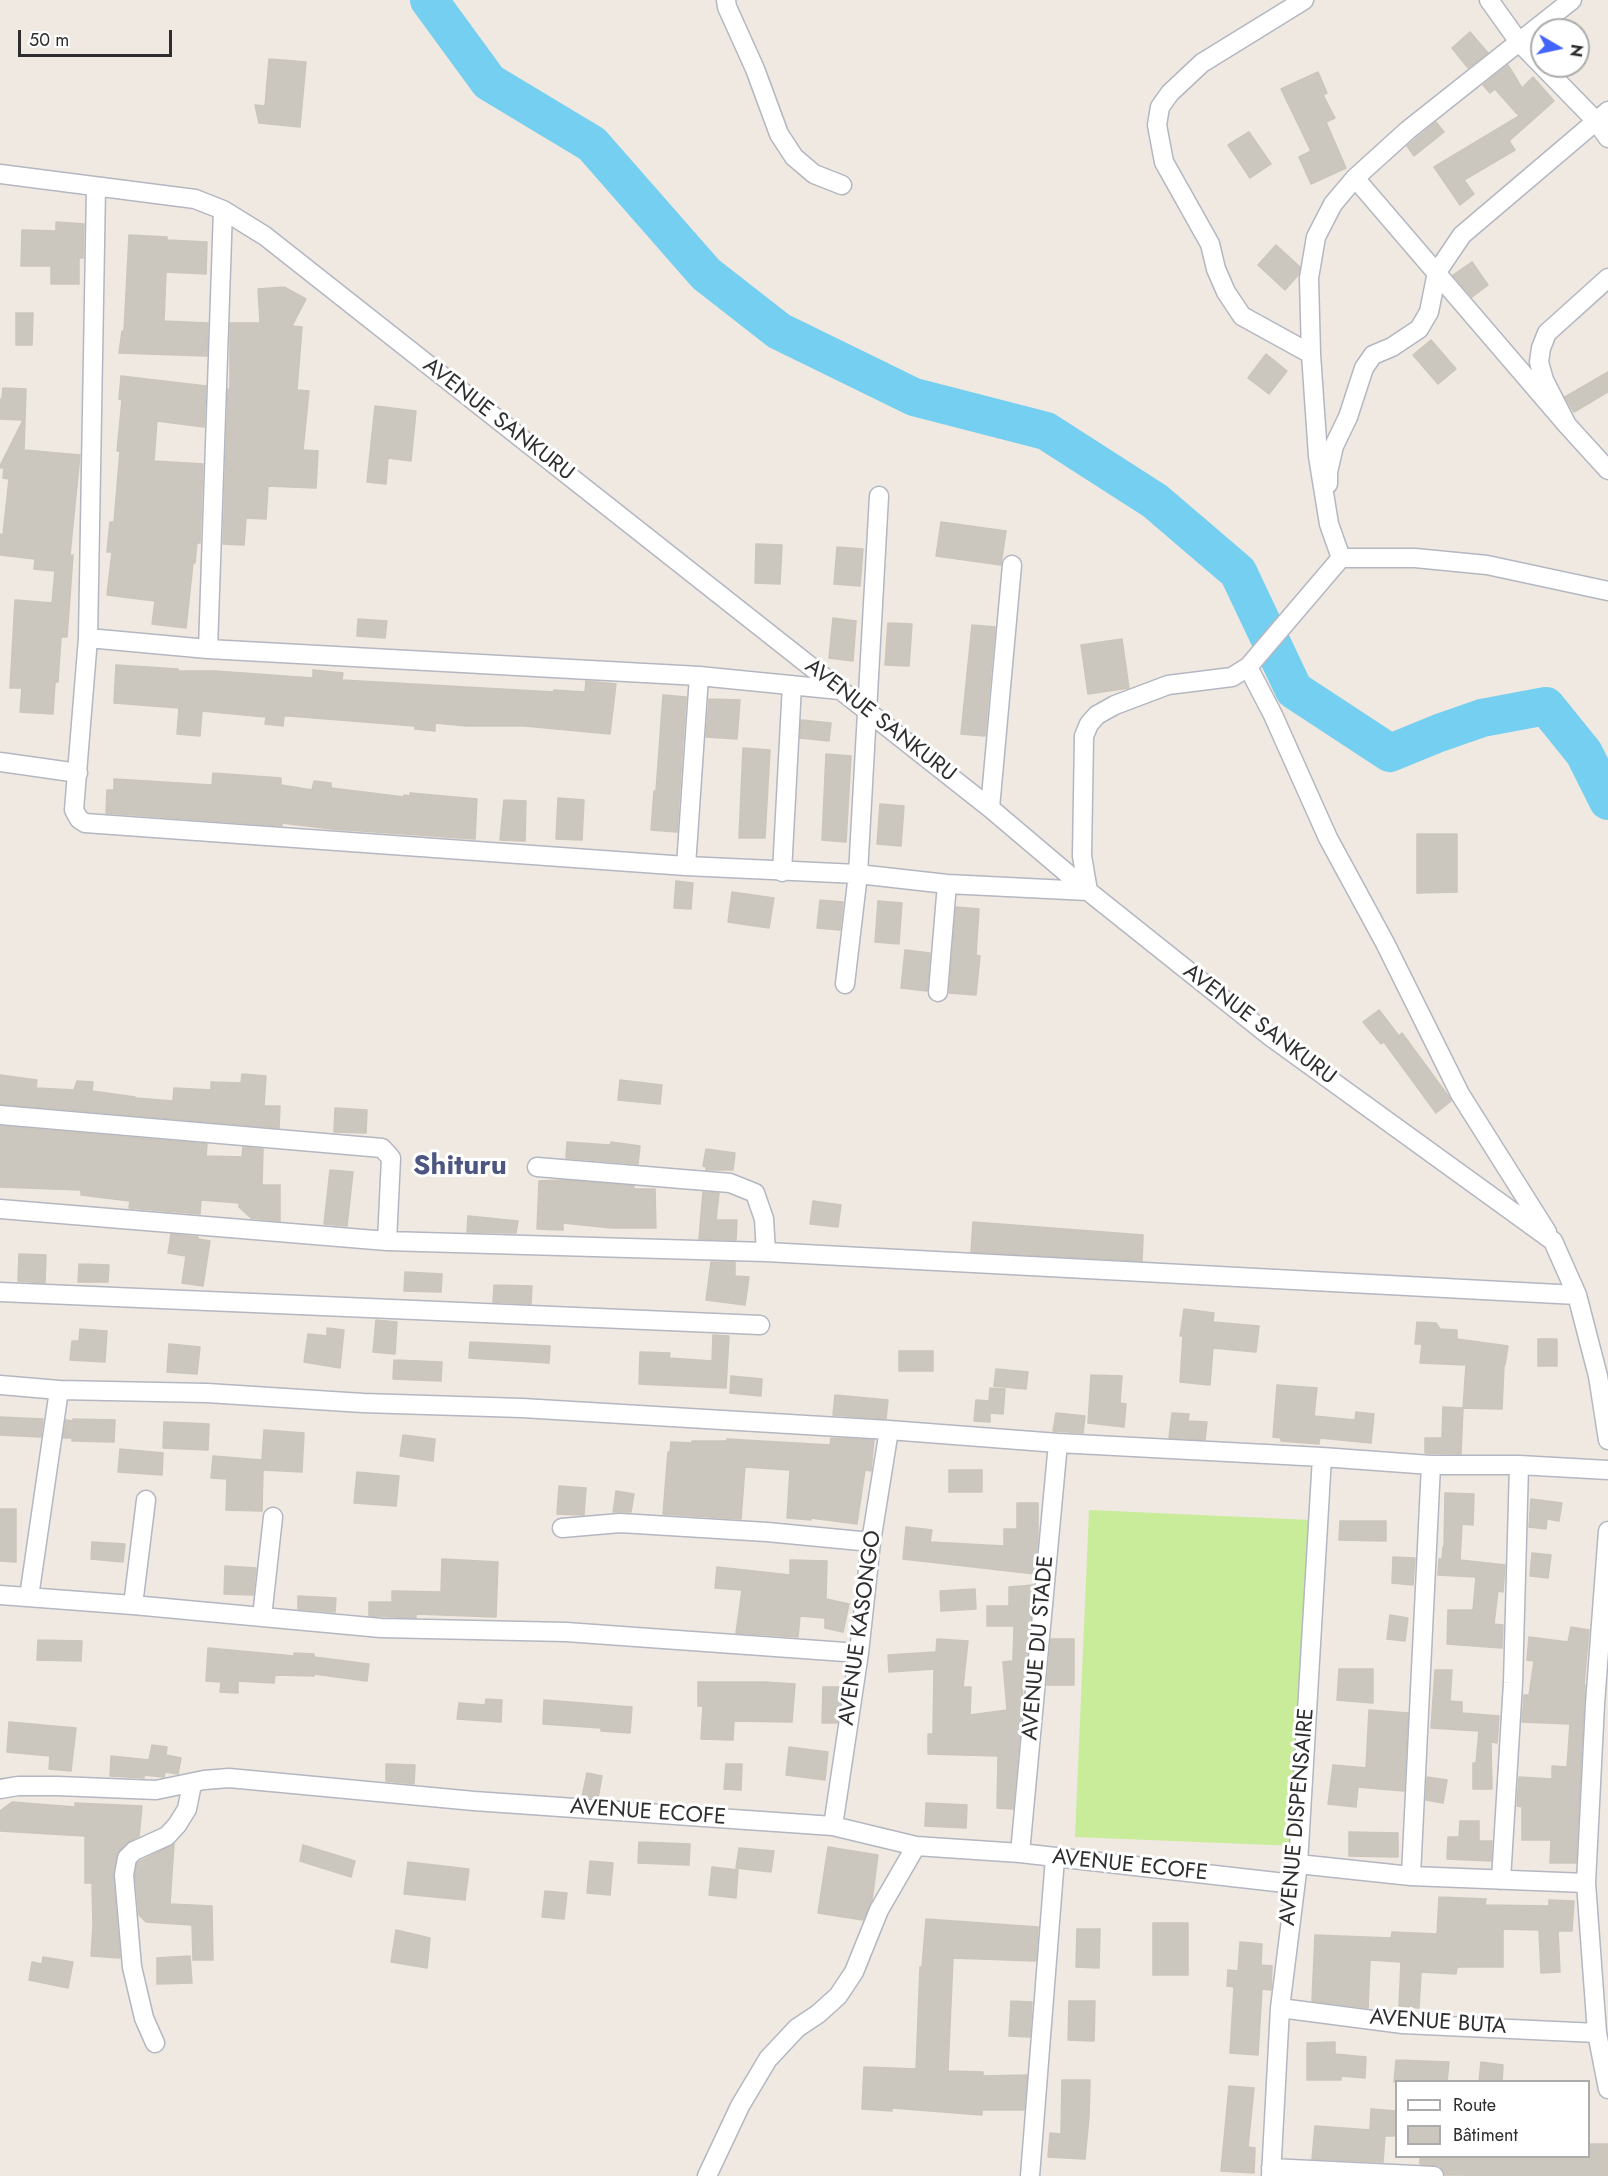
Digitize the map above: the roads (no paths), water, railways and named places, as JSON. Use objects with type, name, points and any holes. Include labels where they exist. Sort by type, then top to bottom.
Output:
[{"type":"street","points":[[726,0],[756,69],[779,134],[794,157],[814,174],[843,185]]},
{"type":"street","points":[[1304,0],[1202,63],[1170,93],[1160,107],[1157,125],[1164,162],[1210,244],[1216,269],[1226,292],[1242,315],[1311,354]]},
{"type":"street","points":[[1489,0],[1519,42],[1602,116],[1608,138]]},
{"type":"street","points":[[1341,558],[1329,524],[1318,456],[1311,354],[1310,278],[1316,237],[1333,204],[1355,178],[1408,130],[1572,0]]},
{"type":"street","points":[[1329,524],[1328,472],[1334,446],[1348,417],[1364,368],[1373,355],[1392,347],[1419,329],[1429,312],[1437,272],[1462,235],[1602,116]]},
{"type":"street","name":"AVENUE SANKURU","points":[[0,174],[195,199],[223,210],[274,244],[990,808],[1088,891],[1271,1037],[1553,1241],[1578,1295],[1598,1376],[1608,1440]]},
{"type":"street","points":[[1355,178],[1566,425],[1608,470]]},
{"type":"street","points":[[96,187],[88,638],[74,810],[79,819],[85,823],[686,866],[858,874],[947,884],[1088,891],[1082,856],[1084,736],[1089,724],[1097,715],[1115,705],[1159,688],[1232,677],[1248,667],[1341,558],[1415,558],[1487,565],[1608,591]]},
{"type":"street","points":[[208,648],[223,210]]},
{"type":"street","points":[[1566,425],[1544,380],[1539,362],[1541,348],[1547,333],[1608,278]]},
{"type":"street","points":[[845,984],[858,874],[879,496]]},
{"type":"street","points":[[990,808],[1012,566]]},
{"type":"street","points":[[88,638],[208,648],[699,676],[840,690]]},
{"type":"street","points":[[1248,667],[1273,715],[1328,838],[1385,943],[1460,1094],[1553,1241]]},
{"type":"street","points":[[686,866],[699,676]]},
{"type":"street","points":[[782,872],[792,685]]},
{"type":"street","points":[[0,762],[78,773]]},
{"type":"street","points":[[938,992],[947,884]]},
{"type":"street","points":[[0,1115],[382,1148],[391,1158],[387,1240]]},
{"type":"street","points":[[537,1167],[730,1183],[755,1193],[764,1219],[766,1252]]},
{"type":"street","points":[[0,1209],[387,1240],[766,1252],[1578,1295]]},
{"type":"street","points":[[0,1292],[760,1325]]},
{"type":"street","points":[[0,1385],[59,1390],[207,1393],[363,1404],[522,1408],[1431,1465],[1519,1465],[1608,1470]]},
{"type":"street","points":[[29,1597],[59,1390]]},
{"type":"street","name":"AVENUE KASONGO","points":[[833,1826],[859,1653],[871,1542],[889,1430]]},
{"type":"street","name":"AVENUE DU STADE","points":[[1020,1853],[1058,1443]]},
{"type":"street","name":"AVENUE DISPENSAIRE","points":[[1271,2172],[1280,2008],[1298,1864],[1322,1457]]},
{"type":"street","points":[[1412,1876],[1431,1465]]},
{"type":"street","points":[[1501,1880],[1513,1683],[1519,1465]]},
{"type":"street","points":[[133,1605],[146,1500]]},
{"type":"street","points":[[262,1617],[273,1517]]},
{"type":"street","points":[[562,1528],[620,1523],[768,1532],[871,1542]]},
{"type":"street","points":[[1608,1531],[1601,1705],[1586,1883],[1600,1946],[1597,2033],[1608,2089]]},
{"type":"street","points":[[0,1596],[133,1605],[381,1628],[566,1632],[859,1653]]},
{"type":"street","name":"AVENUE ECOFE","points":[[9,1787],[156,1790],[229,1778],[474,1801],[833,1826],[916,1846],[1020,1853],[1294,1884]]},
{"type":"street","points":[[155,2043],[144,2018],[141,1997],[132,1967],[124,1875],[127,1858],[134,1851],[167,1836],[177,1825],[187,1809],[192,1784]]},
{"type":"street","points":[[0,1804],[9,1787]]},
{"type":"street","points":[[707,2176],[740,2106],[768,2059],[797,2028],[818,2014],[838,1996],[854,1972],[879,1910],[916,1846]]},
{"type":"street","points":[[1030,2176],[1055,1858]]},
{"type":"street","points":[[1298,1864],[1412,1876],[1586,1883]]},
{"type":"street","name":"AVENUE BUTA","points":[[1280,2008],[1403,2024],[1597,2033]]},
{"type":"street","points":[[1271,2172],[1434,2176]]},
{"type":"waterway","points":[[429,0],[489,82],[592,144],[706,274],[779,331],[914,397],[1046,431],[1155,501],[1238,572],[1294,690],[1390,753],[1482,718],[1546,706],[1584,753],[1608,801]]},
{"type":"district","name":"Shituru","points":[[460,1167]]}]
